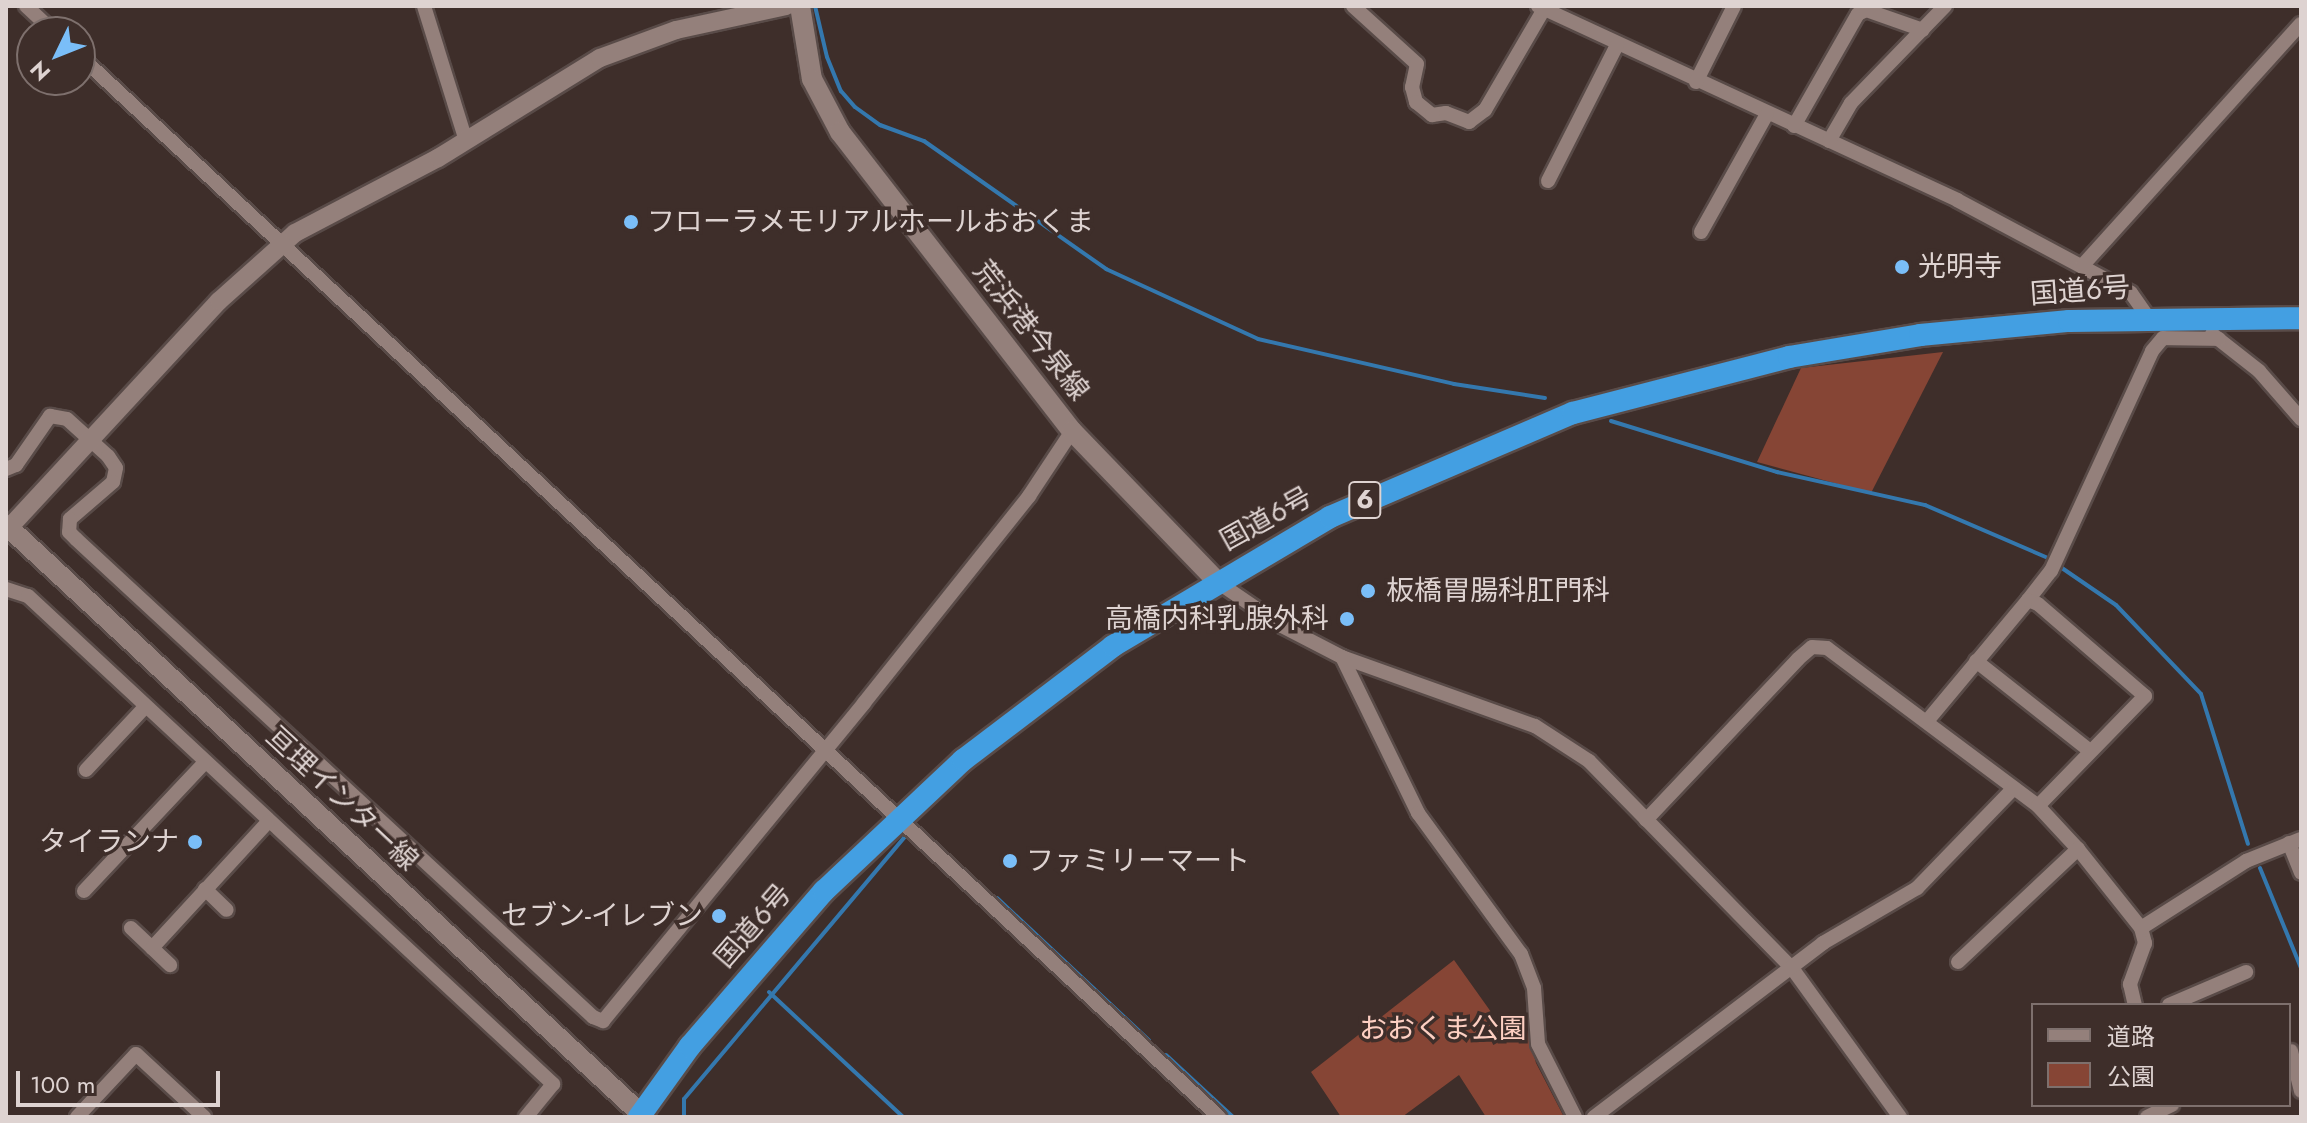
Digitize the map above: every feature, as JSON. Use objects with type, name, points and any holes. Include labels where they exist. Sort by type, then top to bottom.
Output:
[{"type":"highway","name":"国道6号","points":[[641,1116],[761,962],[899,817],[1054,687],[1216,580],[1398,485],[1588,409],[1722,371],[1861,343],[1991,327],[2148,317],[2301,318]]},
{"type":"main road","name":"荒浜港今泉線","points":[[800,6],[812,79],[840,132],[1072,431],[1216,580]]},
{"type":"main road","name":"亘理インター線","points":[[7,528],[641,1116]]},
{"type":"street","points":[[424,6],[466,141]]},
{"type":"street","points":[[7,528],[219,301],[280,244],[466,141],[600,58],[727,12],[786,6]]},
{"type":"street","points":[[1353,6],[1417,64],[1412,87],[1416,102],[1432,115],[1446,113],[1469,122],[1485,110],[1541,8],[1829,141],[2082,266],[2131,293],[2148,317]]},
{"type":"street","points":[[1696,82],[1734,6]]},
{"type":"street","points":[[1829,141],[1851,103],[1945,6]]},
{"type":"street","points":[[1794,126],[1850,22],[1866,10],[1890,11],[1923,30]]},
{"type":"street","points":[[2082,266],[2301,24]]},
{"type":"street","points":[[1548,181],[1617,45]]},
{"type":"street","points":[[96,71],[1219,1117]]},
{"type":"street","points":[[1701,232],[1767,114]]},
{"type":"street","points":[[2190,316],[2259,371],[2301,419]]},
{"type":"street","points":[[1928,720],[2051,571],[2152,351],[2163,338],[2219,339]]},
{"type":"street","points":[[6,469],[16,465],[50,416],[67,419],[108,456],[116,475],[108,489],[70,519],[69,532],[593,1017],[610,1017],[1029,496],[1072,431]]},
{"type":"street","points":[[1216,580],[1282,626],[1342,657],[1535,726],[1589,761],[1792,968],[1900,1117]]},
{"type":"street","points":[[6,589],[28,596],[204,763],[553,1084],[526,1117]]},
{"type":"street","points":[[2028,600],[2130,678],[2145,696],[2038,806]]},
{"type":"street","points":[[1646,820],[1812,647],[1827,648],[1928,720],[2038,806],[2078,849],[2141,928],[2145,943],[2130,984],[2135,1003]]},
{"type":"street","points":[[1342,657],[1413,803],[1521,954],[1534,988],[1538,1044],[1575,1117]]},
{"type":"street","points":[[1976,661],[2090,751]]},
{"type":"street","points":[[86,770],[145,707]]},
{"type":"street","points":[[84,891],[204,763]]},
{"type":"street","points":[[1594,1117],[1792,968],[1917,888],[2014,788]]},
{"type":"street","points":[[152,948],[268,822]]},
{"type":"street","points":[[2141,928],[2246,861],[2295,841],[2301,873]]},
{"type":"street","points":[[1958,962],[2078,849]]},
{"type":"street","points":[[205,889],[227,910]]},
{"type":"street","points":[[131,928],[170,965]]},
{"type":"street","points":[[2174,1003],[2246,972]]},
{"type":"street","points":[[2294,1050],[2301,1091]]},
{"type":"street","points":[[77,1117],[136,1054],[201,1116]]},
{"type":"street","points":[[2147,1117],[2168,1107]]},
{"type":"green space","points":[[1943,352],[1871,493],[1757,462],[1801,368]]},
{"type":"green space","name":"おおくま公園","points":[[1454,960],[1511,1040],[1527,1030],[1536,1063],[1564,1117],[1486,1117],[1459,1075],[1402,1117],[1341,1117],[1311,1072]]},
{"type":"waterway","points":[[815,6],[827,57],[841,91],[855,107],[880,125],[924,141],[1106,269],[1258,339],[1454,384],[1545,398]]},
{"type":"waterway","points":[[1611,421],[1777,472],[1925,505],[2046,557]]},
{"type":"waterway","points":[[2059,566],[2116,605],[2201,694],[2248,844]]},
{"type":"waterway","points":[[684,1117],[684,1099],[906,835]]},
{"type":"waterway","points":[[2260,868],[2301,968]]},
{"type":"waterway","points":[[997,898],[1149,1040]]},
{"type":"waterway","points":[[769,992],[903,1117]]},
{"type":"waterway","points":[[1166,1055],[1233,1117]]},
{"type":"place","name":"フローラメモリアルホールおおくま","points":[[631,222]]},
{"type":"place","name":"光明寺","points":[[1902,267]]},
{"type":"place","name":"板橋胃腸科肛門科","points":[[1368,591]]},
{"type":"place","name":"高橋内科乳腺外科","points":[[1347,619]]},
{"type":"place","name":"タイランナ","points":[[195,842]]},
{"type":"place","name":"ファミリーマート","points":[[1010,861]]},
{"type":"place","name":"セブン-イレブン","points":[[719,916]]}]
